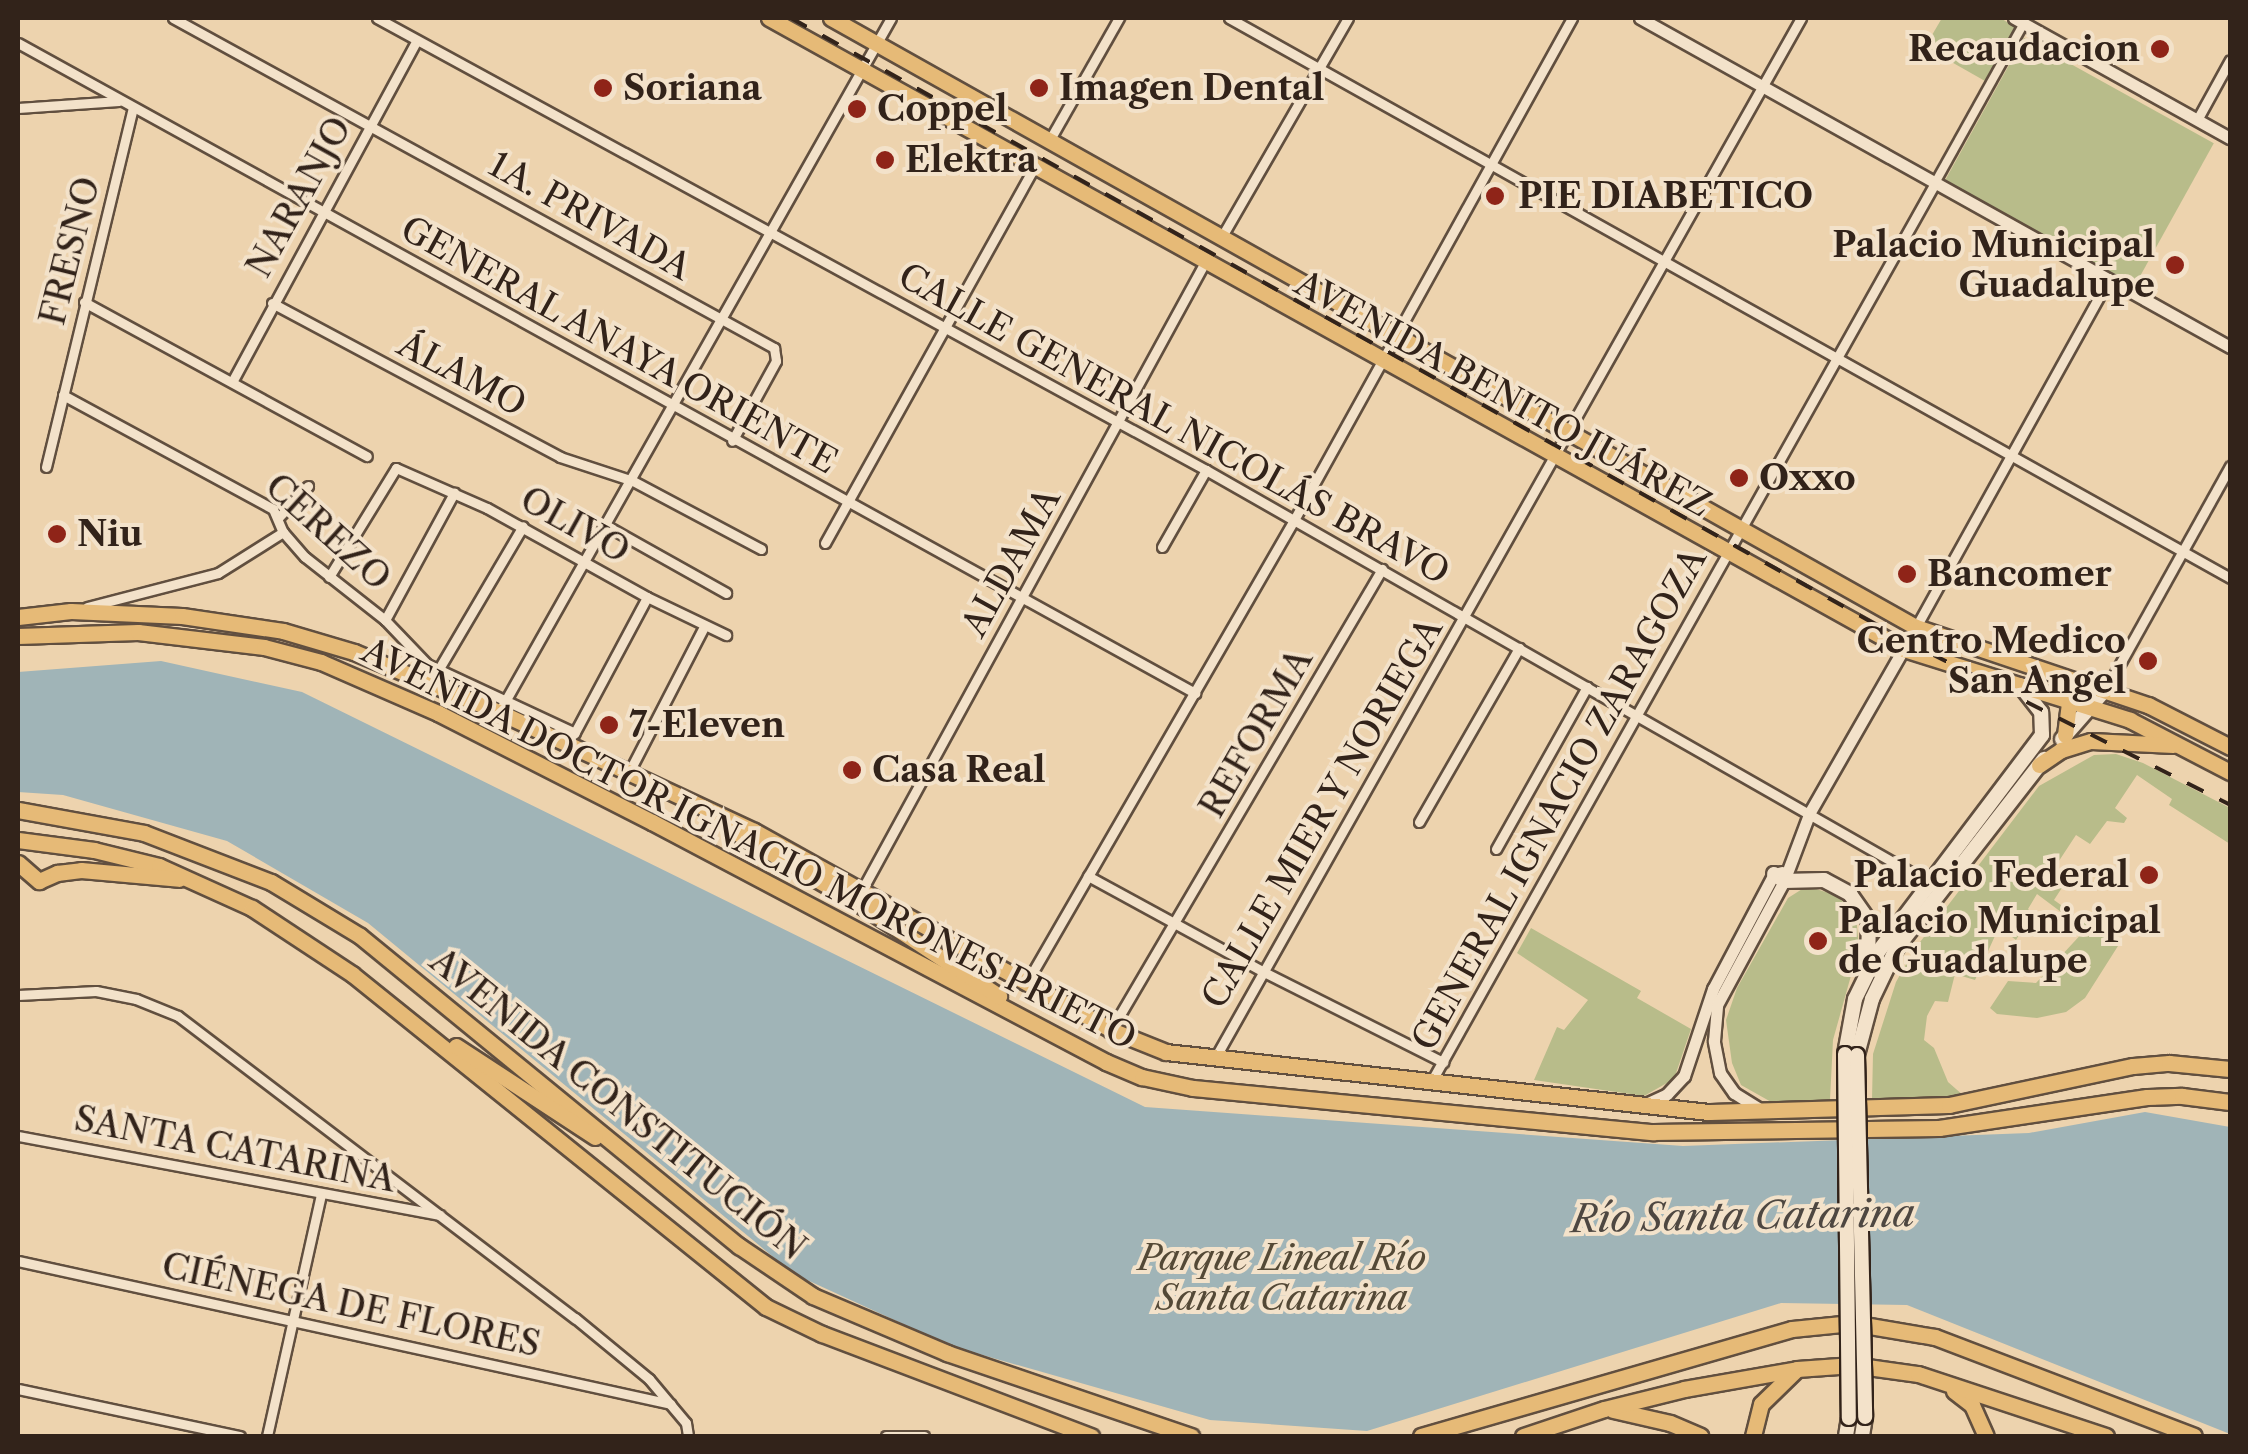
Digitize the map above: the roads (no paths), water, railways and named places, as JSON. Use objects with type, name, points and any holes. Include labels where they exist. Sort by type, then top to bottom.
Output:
[{"type":"main road","name":"AVENIDA BENITO JUÁREZ","points":[[769,18],[1904,649],[2092,707],[2182,746],[2230,772]]},
{"type":"main road","name":"AVENIDA BENITO JUÁREZ","points":[[831,18],[1916,626],[2106,689],[2230,747]]},
{"type":"main road","name":"AVENIDA DOCTOR IGNACIO MORONES PRIETO","points":[[18,617],[71,611],[182,616],[257,626],[329,643],[435,676],[571,739],[628,774],[863,888],[1111,1030],[1166,1052],[1639,1106],[1766,1112],[1949,1105],[2169,1062],[2230,1069]]},
{"type":"main road","name":"AVENIDA DOCTOR IGNACIO MORONES PRIETO","points":[[18,636],[138,632],[264,647],[321,662],[438,713],[1056,1036],[1142,1077],[1193,1088],[1653,1132],[1939,1128],[2032,1118],[2147,1097],[2182,1096],[2230,1102]]},
{"type":"main road","points":[[2062,676],[2071,701],[2065,736]]},
{"type":"main road","points":[[1864,976],[2042,735],[2044,720],[2038,706],[2019,684]]},
{"type":"main road","points":[[1846,1436],[1851,1054],[1887,965],[1934,886],[2106,689]]},
{"type":"main road","points":[[2039,765],[2061,750],[2091,740],[2182,746]]},
{"type":"main road","points":[[656,785],[864,907],[1056,1036]]},
{"type":"main road","name":"AVENIDA CONSTITUCIÓN","points":[[18,810],[94,821],[160,838],[270,882],[360,936],[463,1016],[739,1246],[813,1296],[947,1353],[1191,1436]]},
{"type":"main road","name":"AVENIDA CONSTITUCIÓN","points":[[18,840],[128,857],[195,880],[316,946],[716,1271],[766,1307],[837,1340],[1091,1436]]},
{"type":"main road","points":[[18,863],[39,881],[57,872],[81,870],[195,880]]},
{"type":"main road","points":[[1780,876],[1824,880],[1857,901],[1870,929],[1864,976],[1850,1017],[1866,1416],[1862,1436]]},
{"type":"main road","points":[[429,1036],[454,1044],[540,1104],[630,1156]]},
{"type":"main road","points":[[1421,1436],[1782,1332],[1852,1323],[1893,1326],[1935,1338],[2194,1436]]},
{"type":"main road","points":[[1523,1436],[1604,1409],[1797,1369],[1870,1366],[1933,1379],[2106,1436]]},
{"type":"main road","points":[[1753,1436],[1761,1404],[1797,1369]]},
{"type":"main road","points":[[1933,1379],[1972,1405],[1986,1436]]},
{"type":"main road","points":[[1604,1409],[1670,1423],[1700,1436]]},
{"type":"street","name":"1A. PRIVADA","points":[[173,18],[774,348],[778,356],[732,441]]},
{"type":"street","name":"CALLE GENERAL NICOLÁS BRAVO","points":[[377,18],[1206,470],[1934,886]]},
{"type":"street","points":[[396,28],[404,18]]},
{"type":"street","points":[[502,706],[633,481],[891,18]]},
{"type":"street","points":[[1049,141],[1119,18]]},
{"type":"street","points":[[1229,18],[1836,362],[2230,578]]},
{"type":"street","points":[[1221,238],[1348,18]]},
{"type":"street","points":[[1028,982],[1294,520],[1572,18]]},
{"type":"street","points":[[1640,18],[2230,347]]},
{"type":"street","name":"CALLE MIER Y NORIEGA","points":[[1214,1060],[1801,18]]},
{"type":"street","points":[[2021,19],[2230,138]]},
{"type":"street","name":"GENERAL IGNACIO ZARAGOZA","points":[[1431,1082],[1836,362],[2021,19]]},
{"type":"street","name":"NARANJO","points":[[232,382],[416,40]]},
{"type":"street","name":"GENERAL ANAYA ORIENTE","points":[[18,43],[469,290],[672,408],[1195,693]]},
{"type":"street","points":[[2197,120],[2230,60]]},
{"type":"street","points":[[18,108],[122,101]]},
{"type":"street","name":"FRESNO","points":[[46,467],[133,108]]},
{"type":"street","points":[[824,543],[1035,166]]},
{"type":"street","name":"ALDAMA","points":[[863,888],[1204,262]]},
{"type":"street","points":[[1766,1112],[1740,1098],[1724,1080],[1714,1030],[1721,996],[1810,812],[2108,280]]},
{"type":"street","points":[[84,302],[368,456]]},
{"type":"street","name":"ÁLAMO","points":[[272,302],[560,457],[633,481],[762,550]]},
{"type":"street","name":"CEREZO","points":[[63,395],[264,503],[278,518],[283,532],[329,577],[385,620],[435,676]]},
{"type":"street","points":[[2106,689],[2230,466]]},
{"type":"street","name":"OLIVO","points":[[329,577],[396,468],[523,526],[647,597],[726,635]]},
{"type":"street","points":[[1162,547],[1206,470]]},
{"type":"street","points":[[278,518],[308,486]]},
{"type":"street","points":[[385,620],[454,493]]},
{"type":"street","points":[[605,524],[726,593]]},
{"type":"street","points":[[435,676],[523,526]]},
{"type":"street","points":[[71,611],[218,573],[283,532]]},
{"type":"street","name":"REFORMA","points":[[1111,1030],[1382,569]]},
{"type":"street","points":[[571,739],[647,597]]},
{"type":"street","points":[[628,774],[704,627]]},
{"type":"street","points":[[1419,822],[1519,648]]},
{"type":"street","points":[[1496,849],[1588,687]]},
{"type":"street","points":[[1088,876],[1262,971],[1442,1062]]},
{"type":"street","points":[[1639,1106],[1667,1094],[1684,1076],[1712,989],[1780,876]]},
{"type":"street","points":[[18,994],[96,991],[136,999],[178,1016],[443,1215],[635,1366],[686,1422],[688,1436]]},
{"type":"street","name":"SANTA CATARINA","points":[[18,1136],[443,1215]]},
{"type":"street","points":[[268,1436],[322,1194]]},
{"type":"street","name":"CIÉNEGA DE FLORES","points":[[18,1261],[673,1405]]},
{"type":"street","points":[[18,1389],[240,1436]]},
{"type":"street","points":[[886,1436],[924,1436]]},
{"type":"water","name":"Río Santa Catarina","points":[[161,661],[302,692],[1145,1107],[1683,1146],[2029,1133],[2145,1112],[2230,1127],[2230,1434],[1907,1305],[1781,1303],[1367,1431],[1210,1420],[951,1346],[794,1274],[368,923],[227,841],[63,795],[18,792],[18,672]]},
{"type":"railway","points":[[791,18],[1898,637],[2230,805]]},
{"type":"place","name":"Recaudacion","points":[[2160,49]]},
{"type":"place","name":"Soriana","points":[[603,88]]},
{"type":"place","name":"Imagen Dental","points":[[1039,88]]},
{"type":"place","name":"Coppel","points":[[857,109]]},
{"type":"place","name":"Elektra","points":[[885,160]]},
{"type":"place","name":"PIE DIABETICO","points":[[1495,196]]},
{"type":"place","name":"Palacio Municipal Guadalupe","points":[[2175,265]]},
{"type":"place","name":"Oxxo","points":[[1739,478]]},
{"type":"place","name":"Niu","points":[[57,534]]},
{"type":"place","name":"Bancomer","points":[[1907,574]]},
{"type":"place","name":"Centro Medico San Angel","points":[[2148,661]]},
{"type":"place","name":"7-Eleven","points":[[609,725]]},
{"type":"place","name":"Casa Real","points":[[852,770]]},
{"type":"place","name":"Palacio Federal","points":[[2149,875]]},
{"type":"place","name":"Palacio Municipal de Guadalupe","points":[[1818,941]]},
{"type":"park label","name":"Parque Lineal Río Santa Catarina","points":[[1282,1278]]}]
